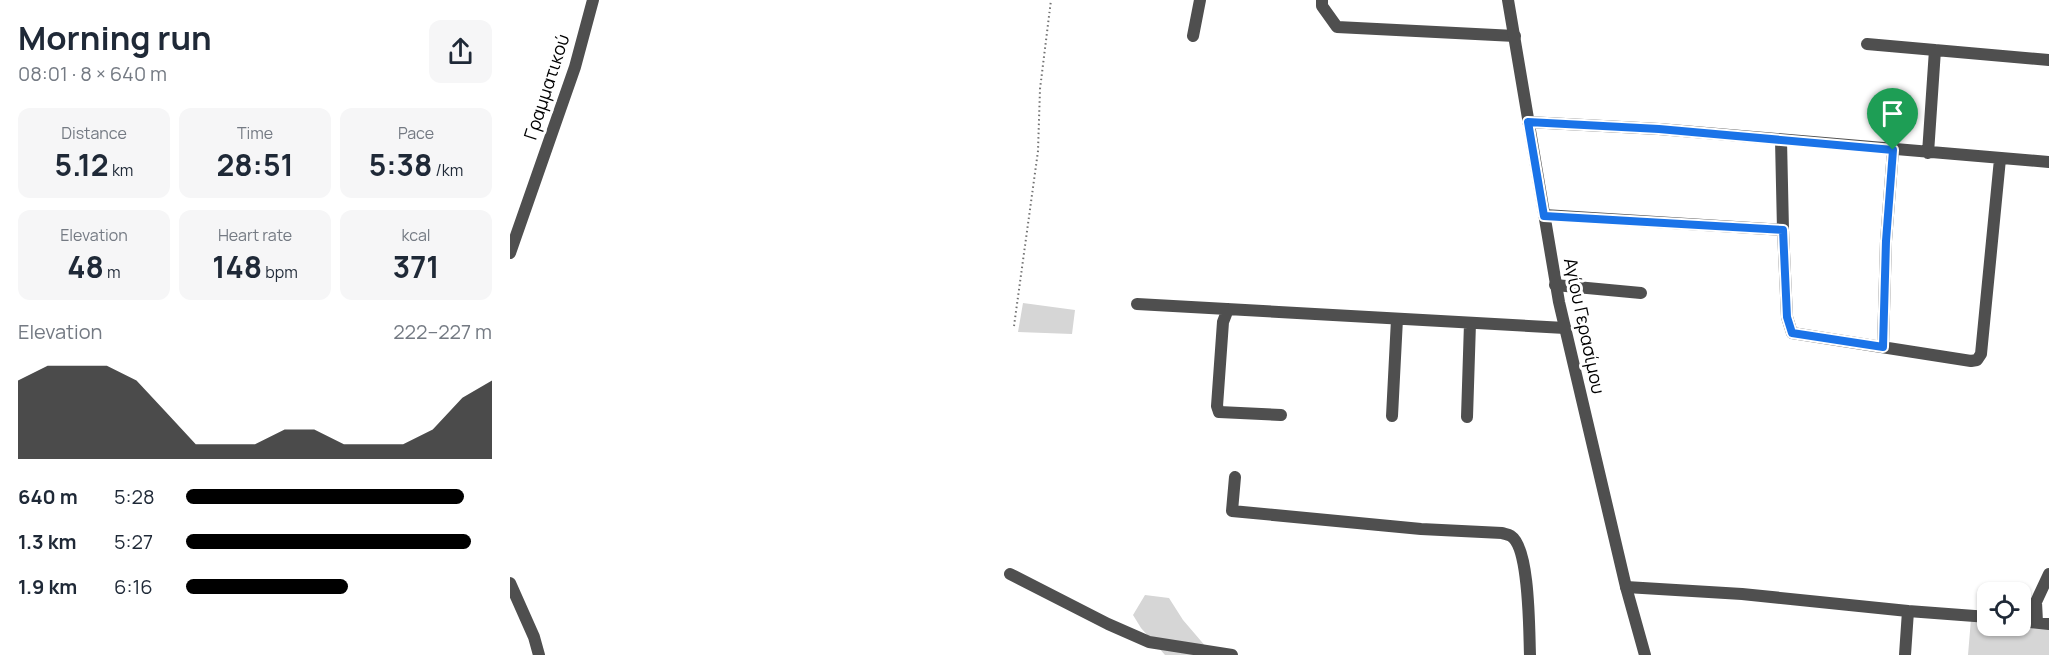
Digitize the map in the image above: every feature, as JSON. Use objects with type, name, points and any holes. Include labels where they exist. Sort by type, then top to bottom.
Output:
[{"type":"street","name":"Γραμματικού","points":[[510,253],[575,67],[593,0]]},
{"type":"street","points":[[1193,36],[1200,0]]},
{"type":"street","points":[[1322,0],[1322,6],[1337,27],[1515,36]]},
{"type":"street","name":"Αγίου Γερασίμου","points":[[1508,0],[1555,285],[1626,587],[1645,655]]},
{"type":"street","points":[[1867,44],[2049,60]]},
{"type":"street","points":[[1928,153],[1935,50]]},
{"type":"street","points":[[1528,122],[1659,129],[2049,162]]},
{"type":"street","points":[[1781,140],[1787,317],[1792,333],[1977,360],[1981,354],[2000,159]]},
{"type":"street","points":[[1883,347],[1886,241],[1893,150]]},
{"type":"street","points":[[1544,216],[1783,230]]},
{"type":"street","points":[[1555,285],[1641,292]]},
{"type":"street","points":[[1137,304],[1565,328]]},
{"type":"street","points":[[1228,309],[1223,322],[1217,406],[1219,412],[1281,415]]},
{"type":"street","points":[[1392,416],[1397,319]]},
{"type":"street","points":[[1467,417],[1470,323]]},
{"type":"street","points":[[1235,477],[1232,511],[1422,530],[1502,533],[1511,536],[1517,543],[1527,580],[1530,655]]},
{"type":"street","points":[[1010,574],[1149,642],[1232,655]]},
{"type":"street","points":[[2043,623],[2036,602],[2049,574]]},
{"type":"street","points":[[510,583],[534,637],[538,655]]},
{"type":"street","points":[[1626,587],[1742,594],[1977,616]]},
{"type":"street","points":[[1905,655],[1908,610]]},
{"type":"path","points":[[1014,326],[1038,151],[1040,88],[1051,0]]},
{"type":"shaded area","points":[[1023,303],[1075,310],[1072,334],[1018,332]]},
{"type":"shaded area","points":[[1145,595],[1169,598],[1183,620],[1213,655],[1165,655],[1141,628],[1133,615]]},
{"type":"shaded area","points":[[1971,619],[1977,620],[1977,636],[2031,636],[2031,627],[2049,628],[2049,655],[1968,655]]},
{"type":"route","points":[[1528,122],[1659,129],[1893,150],[1886,241],[1883,347],[1792,333],[1787,317],[1783,230],[1544,216],[1528,122]]}]
